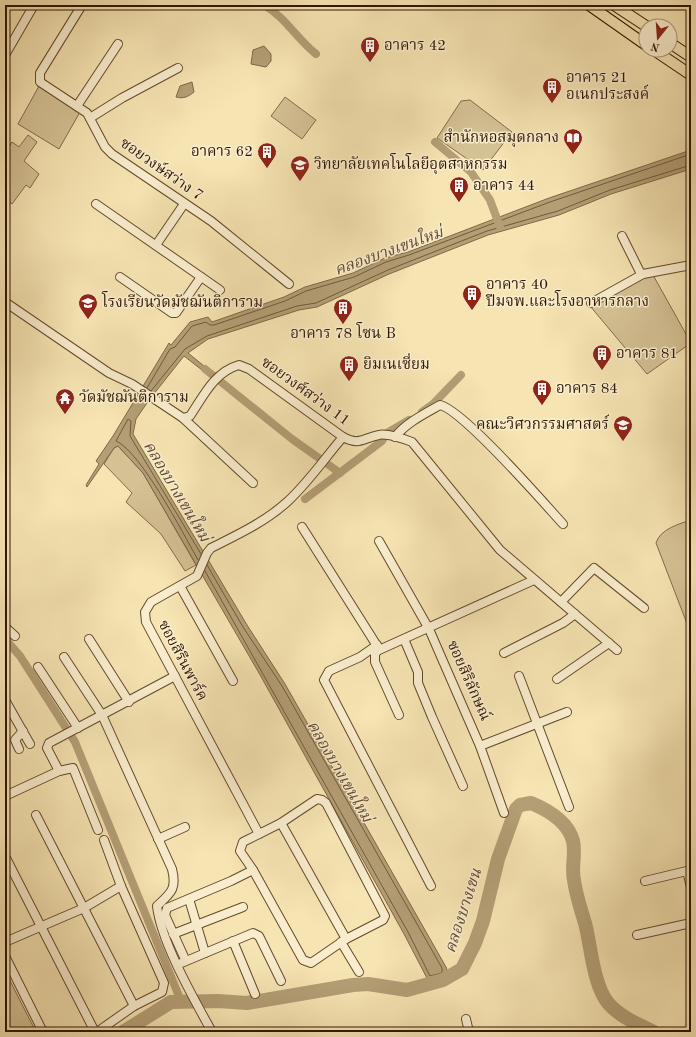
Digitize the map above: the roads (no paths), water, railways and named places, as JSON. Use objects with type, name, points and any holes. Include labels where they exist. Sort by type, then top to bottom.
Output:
[{"type":"main road","points":[[589,5],[638,39]]},
{"type":"main road","points":[[614,5],[638,21]]},
{"type":"main road","points":[[678,48],[691,57]]},
{"type":"main road","points":[[666,58],[691,75]]},
{"type":"street","points":[[5,55],[34,5]]},
{"type":"street","name":"ซอยวงษ์สว่าง 7","points":[[82,5],[40,73],[39,78],[44,85],[77,106],[90,118],[105,147],[112,154],[230,235],[289,284]]},
{"type":"street","points":[[77,106],[118,44]]},
{"type":"street","points":[[90,118],[122,98],[178,68]]},
{"type":"street","points":[[96,204],[220,290]]},
{"type":"street","points":[[156,245],[184,204]]},
{"type":"street","points":[[622,236],[640,272],[643,274]]},
{"type":"street","points":[[590,303],[643,274],[691,265]]},
{"type":"street","points":[[120,277],[172,313],[176,313],[201,277]]},
{"type":"street","points":[[5,302],[109,373],[132,384],[183,418],[252,483]]},
{"type":"street","name":"ซอยวงศ์สว่าง 11","points":[[183,418],[190,416],[216,379],[234,366],[244,366],[343,437],[351,441],[360,442],[388,436]]},
{"type":"street","points":[[388,436],[440,405],[447,407],[468,423],[563,524]]},
{"type":"street","points":[[388,436],[412,442],[496,546],[617,650]]},
{"type":"street","name":"ซอยสิรีนพาร์ค","points":[[259,834],[146,622],[144,612],[151,602],[197,576],[207,553],[211,548],[248,530],[288,502],[323,464],[343,437]]},
{"type":"street","points":[[302,527],[378,647]]},
{"type":"street","name":"ซอยสิริลักษณ์","points":[[379,541],[429,629],[480,746],[504,813]]},
{"type":"street","points":[[561,602],[594,568],[644,608]]},
{"type":"street","points":[[431,886],[324,680],[329,671],[378,647],[429,629],[534,580]]},
{"type":"street","points":[[180,586],[233,681]]},
{"type":"street","points":[[504,653],[563,623],[575,614]]},
{"type":"street","points":[[5,627],[15,636]]},
{"type":"street","points":[[88,639],[129,702]]},
{"type":"street","points":[[404,639],[418,672],[418,683],[463,786]]},
{"type":"street","points":[[557,679],[609,643]]},
{"type":"street","points":[[378,647],[374,659],[399,715]]},
{"type":"street","points":[[64,657],[102,715],[172,869],[175,881],[172,890],[156,907],[161,928],[184,978],[212,1032]]},
{"type":"street","points":[[38,667],[78,728]]},
{"type":"street","points":[[59,771],[47,745],[175,676]]},
{"type":"street","points":[[519,676],[569,807]]},
{"type":"street","points":[[5,700],[30,744]]},
{"type":"street","name":"ซอยสิริลักษณ์","points":[[480,746],[567,712]]},
{"type":"street","points":[[19,749],[15,740],[23,731]]},
{"type":"street","points":[[5,796],[59,771],[74,769],[98,830]]},
{"type":"street","points":[[317,800],[322,800],[326,803],[385,916],[383,920],[344,941],[311,963],[303,960],[253,870],[240,851],[243,842],[259,834],[281,823],[317,800]]},
{"type":"street","points":[[36,815],[134,1006]]},
{"type":"street","points":[[281,823],[359,972]]},
{"type":"street","points":[[158,839],[185,827]]},
{"type":"street","points":[[5,856],[96,1032],[134,1006],[162,992],[164,983],[121,886],[104,840]]},
{"type":"street","points":[[184,957],[165,915],[166,910],[253,870]]},
{"type":"street","points":[[645,881],[689,870],[691,887]]},
{"type":"street","points":[[5,942],[41,928],[84,908],[121,886]]},
{"type":"street","points":[[189,899],[205,953]]},
{"type":"street","points":[[173,934],[243,906]]},
{"type":"street","points":[[637,935],[691,923]]},
{"type":"street","points":[[178,965],[252,933],[259,936],[281,981]]},
{"type":"street","points":[[233,941],[255,994]]},
{"type":"street","points":[[5,956],[43,1032]]},
{"type":"street","points":[[466,1019],[469,1032]]},
{"type":"water","points":[[264,46],[271,54],[271,61],[266,67],[251,64],[253,50]]},
{"type":"water","points":[[192,82],[194,92],[185,97],[176,97],[180,86]]},
{"type":"water","name":"คลองบางเขนใหม่","points":[[691,150],[691,169],[611,194],[559,215],[488,235],[389,274],[317,307],[299,310],[208,339],[188,353],[214,374],[211,377],[184,356],[136,419],[133,434],[247,625],[285,684],[446,967],[449,975],[429,982],[404,934],[259,673],[143,473],[118,446],[114,448],[87,487],[86,485],[99,464],[96,461],[113,436],[169,343],[171,345],[190,322],[208,317],[212,322],[284,297],[305,287],[353,273],[385,258],[408,252],[549,198]]},
{"type":"waterway","points":[[264,5],[285,22],[316,54]]},
{"type":"waterway","points":[[435,142],[471,172],[490,200],[500,227]]},
{"type":"waterway","points":[[205,369],[292,439],[340,473]]},
{"type":"waterway","points":[[422,412],[433,404],[461,375]]},
{"type":"waterway","points":[[305,499],[382,441],[387,433],[409,420]]},
{"type":"waterway","points":[[5,639],[20,656],[75,742],[181,1001]]},
{"type":"waterway","name":"คลองบางเขน","points":[[123,1032],[171,1002],[218,1001],[247,1003],[353,985],[368,984],[407,990],[443,980],[462,969],[475,943],[483,921],[498,859],[516,809],[520,805],[531,803],[544,809],[562,822],[567,828],[573,841],[573,875],[575,886],[586,927],[596,977],[603,996],[618,1012],[654,1032]]},
{"type":"place","name":"อาคาร 42","points":[[370,63]]},
{"type":"place","name":"อาคาร 21 อเนกประสงค์","points":[[552,104]]},
{"type":"place","name":"สำนักหอสมุดกลาง","points":[[573,155]]},
{"type":"place","name":"อาคาร 62","points":[[267,169]]},
{"type":"place","name":"วิทยาลัยเทคโนโลยีอุตสาหกรรม","points":[[300,182]]},
{"type":"place","name":"อาคาร 44","points":[[459,203]]},
{"type":"place","name":"อาคาร 40 ปีมจพ.และโรงอาหารกลาง","points":[[472,311]]},
{"type":"place","name":"โรงเรียนวัดมัชฌันติการาม","points":[[88,320]]},
{"type":"place","name":"อาคาร 78 โซน B","points":[[343,325]]},
{"type":"place","name":"อาคาร 81","points":[[602,371]]},
{"type":"place","name":"ยิมเนเซี่ยม","points":[[349,382]]},
{"type":"place","name":"อาคาร 84","points":[[542,406]]},
{"type":"place","name":"วัดมัชฌันติการาม","points":[[65,415]]},
{"type":"place","name":"คณะวิศวกรรมศาสตร์","points":[[623,442]]}]
